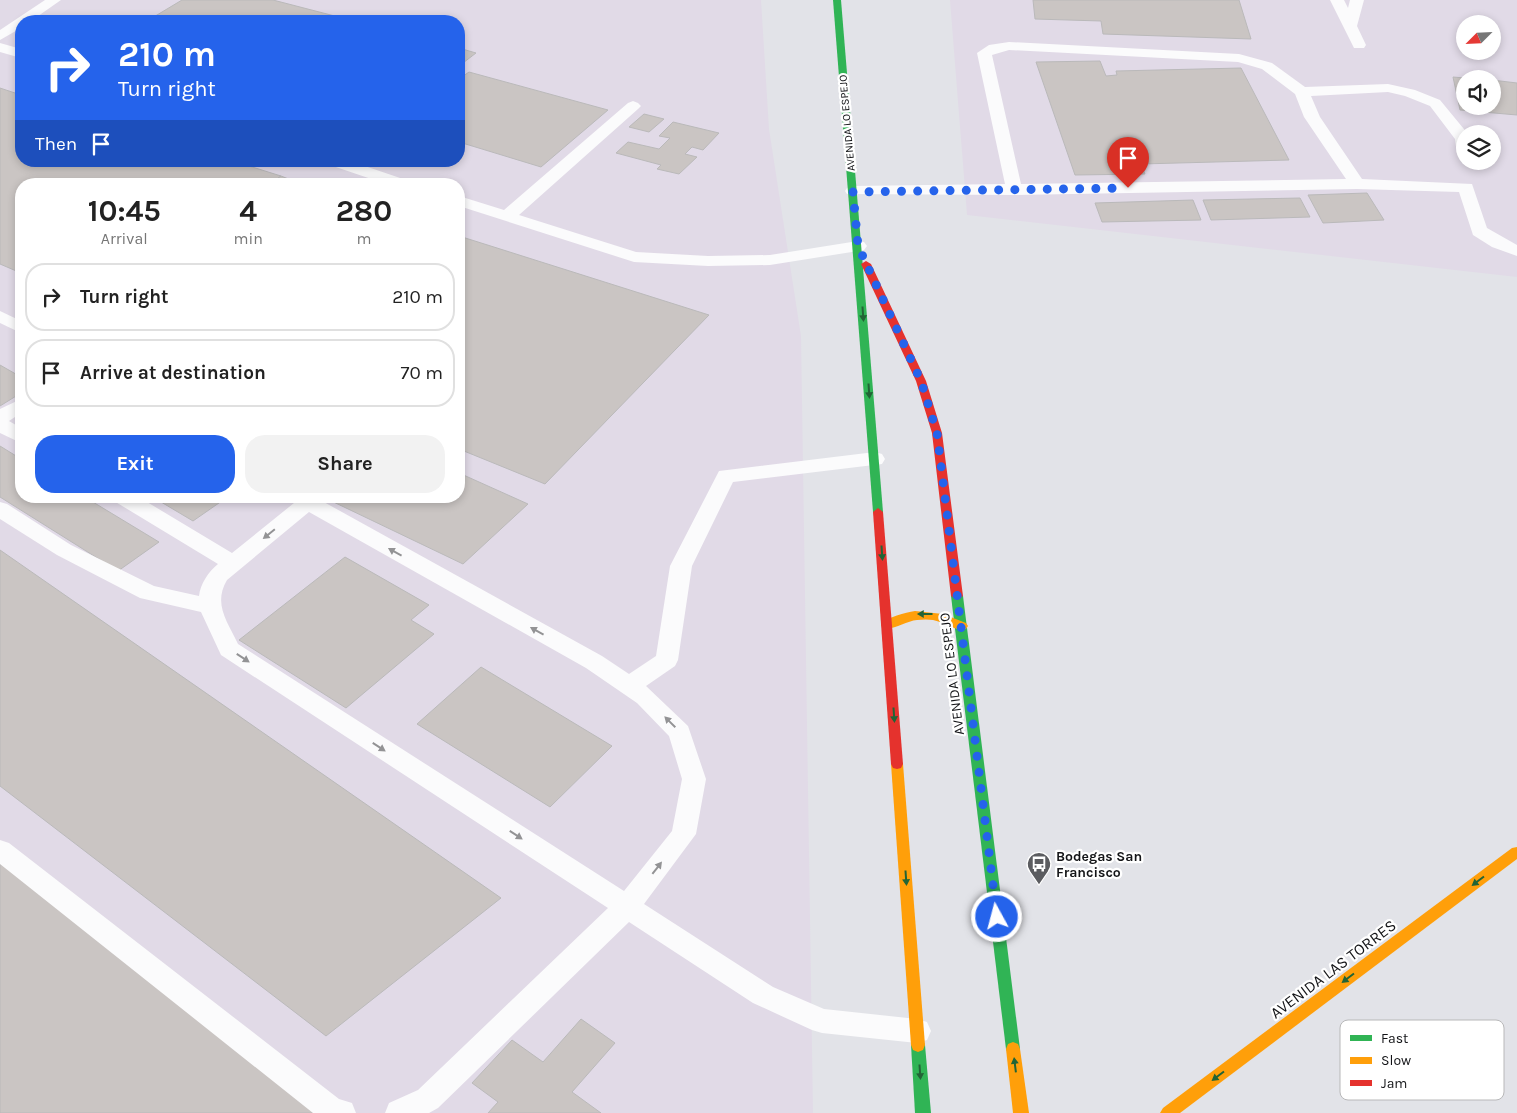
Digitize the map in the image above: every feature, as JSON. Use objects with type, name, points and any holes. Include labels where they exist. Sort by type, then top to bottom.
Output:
[{"type":"main road","name":"AVENIDA LO ESPEJO","points":[[837,0],[875,459],[923,1113]]},
{"type":"main road","name":"AVENIDA LO ESPEJO","points":[[858,246],[921,381],[937,433],[1021,1113]]},
{"type":"main road","points":[[887,625],[897,619],[923,614],[937,615],[962,626]]},
{"type":"main road","name":"AVENIDA LAS TORRES","points":[[1168,1113],[1517,852]]},
{"type":"lane","points":[[32,15],[54,0]]},
{"type":"lane","points":[[1337,0],[1359,45]]},
{"type":"lane","points":[[1350,26],[1357,0]]},
{"type":"lane","points":[[0,36],[15,26]]},
{"type":"lane","points":[[1014,190],[984,53],[994,48],[1010,46],[1239,58],[1267,66],[1302,92],[1312,116],[1357,184]]},
{"type":"lane","points":[[0,47],[15,52]]},
{"type":"lane","points":[[1302,92],[1388,88],[1410,93],[1435,103],[1456,129]]},
{"type":"lane","points":[[506,217],[633,106]]},
{"type":"lane","points":[[352,167],[385,178]]},
{"type":"lane","points":[[1466,170],[1466,187],[1479,231],[1498,243],[1517,251]]},
{"type":"lane","points":[[853,192],[1357,184],[1466,187]]},
{"type":"lane","points":[[465,203],[634,257],[708,261],[770,260],[858,246]]},
{"type":"lane","points":[[0,316],[15,325]]},
{"type":"lane","points":[[0,418],[15,409]]},
{"type":"lane","points":[[0,424],[15,433]]},
{"type":"lane","points":[[628,686],[667,660],[681,566],[726,476],[875,459]]},
{"type":"lane","points":[[133,503],[233,563]]},
{"type":"lane","points":[[299,503],[219,575],[210,590],[210,606],[229,649],[763,995],[822,1021],[917,1031]]},
{"type":"lane","points":[[307,503],[594,662],[645,697],[680,732],[694,779],[684,834],[627,907],[428,1099],[399,1113]]},
{"type":"lane","points":[[0,509],[64,550],[148,593],[210,606]]},
{"type":"lane","points":[[0,850],[331,1110],[342,1113]]},
{"type":"shaded area","points":[[0,0],[761,0],[769,129],[801,336],[813,1113],[0,1113]]},
{"type":"shaded area","points":[[950,0],[1517,0],[1517,277],[967,215]]},
{"type":"building","points":[[182,0],[273,0],[331,15],[157,15]]},
{"type":"building","points":[[1033,0],[1239,0],[1251,39],[1103,34],[1101,21],[1035,19]]},
{"type":"building","points":[[465,50],[476,53],[465,61]]},
{"type":"building","points":[[1100,61],[1106,76],[1117,75],[1116,71],[1241,68],[1289,160],[1141,164],[1145,174],[1075,175],[1036,62]]},
{"type":"building","points":[[469,72],[608,110],[541,167],[465,144],[465,75]]},
{"type":"building","points":[[1453,77],[1456,77],[1456,91]]},
{"type":"building","points":[[1501,81],[1517,83],[1517,115],[1501,114]]},
{"type":"building","points":[[0,88],[15,93],[15,167],[252,167],[281,176],[278,178],[15,178],[15,270],[0,264]]},
{"type":"building","points":[[644,114],[664,119],[649,132],[629,127]]},
{"type":"building","points":[[673,122],[719,133],[703,150],[692,147],[685,154],[697,157],[679,174],[657,169],[661,165],[616,153],[628,142],[659,149],[670,138],[659,136]]},
{"type":"building","points":[[1367,193],[1384,220],[1323,223],[1308,195]]},
{"type":"building","points":[[1300,198],[1310,217],[1211,220],[1203,200]]},
{"type":"building","points":[[1193,200],[1201,220],[1102,222],[1095,203]]},
{"type":"building","points":[[465,238],[709,315],[545,484],[465,451]]},
{"type":"building","points":[[0,365],[15,374],[15,397],[0,406]]},
{"type":"building","points":[[0,446],[15,455],[15,503],[95,503],[159,542],[118,571],[0,497]]},
{"type":"building","points":[[465,476],[528,504],[463,564],[336,503],[465,503]]},
{"type":"building","points":[[163,503],[219,503],[193,521]]},
{"type":"building","points":[[0,550],[501,898],[326,1036],[0,786]]},
{"type":"building","points":[[345,557],[429,605],[411,620],[434,634],[346,708],[239,640]]},
{"type":"building","points":[[481,667],[612,746],[550,807],[417,724]]},
{"type":"building","points":[[0,859],[323,1113],[0,1113]]},
{"type":"building","points":[[581,1019],[615,1043],[572,1092],[601,1113],[488,1113],[498,1102],[472,1083],[512,1040],[543,1062]]},
{"type":"traffic: fast","points":[[837,0],[878,512]]},
{"type":"traffic: fast","points":[[957,596],[1013,1049]]},
{"type":"traffic: fast","points":[[918,1045],[923,1113]]},
{"type":"traffic: slow","points":[[887,625],[906,617],[924,615],[943,618],[962,626]]},
{"type":"traffic: slow","points":[[897,764],[918,1045]]},
{"type":"traffic: slow","points":[[1168,1113],[1517,852]]},
{"type":"traffic: slow","points":[[1013,1049],[1021,1113]]},
{"type":"traffic: jam","points":[[866,264],[921,381],[937,433],[957,596]]},
{"type":"traffic: jam","points":[[878,512],[897,764]]},
{"type":"place","name":"Bodegas San Francisco","points":[[1039,885]]},
{"type":"route","points":[[997,917],[942,461],[937,433],[921,381],[858,246],[853,192],[1128,188]]}]
